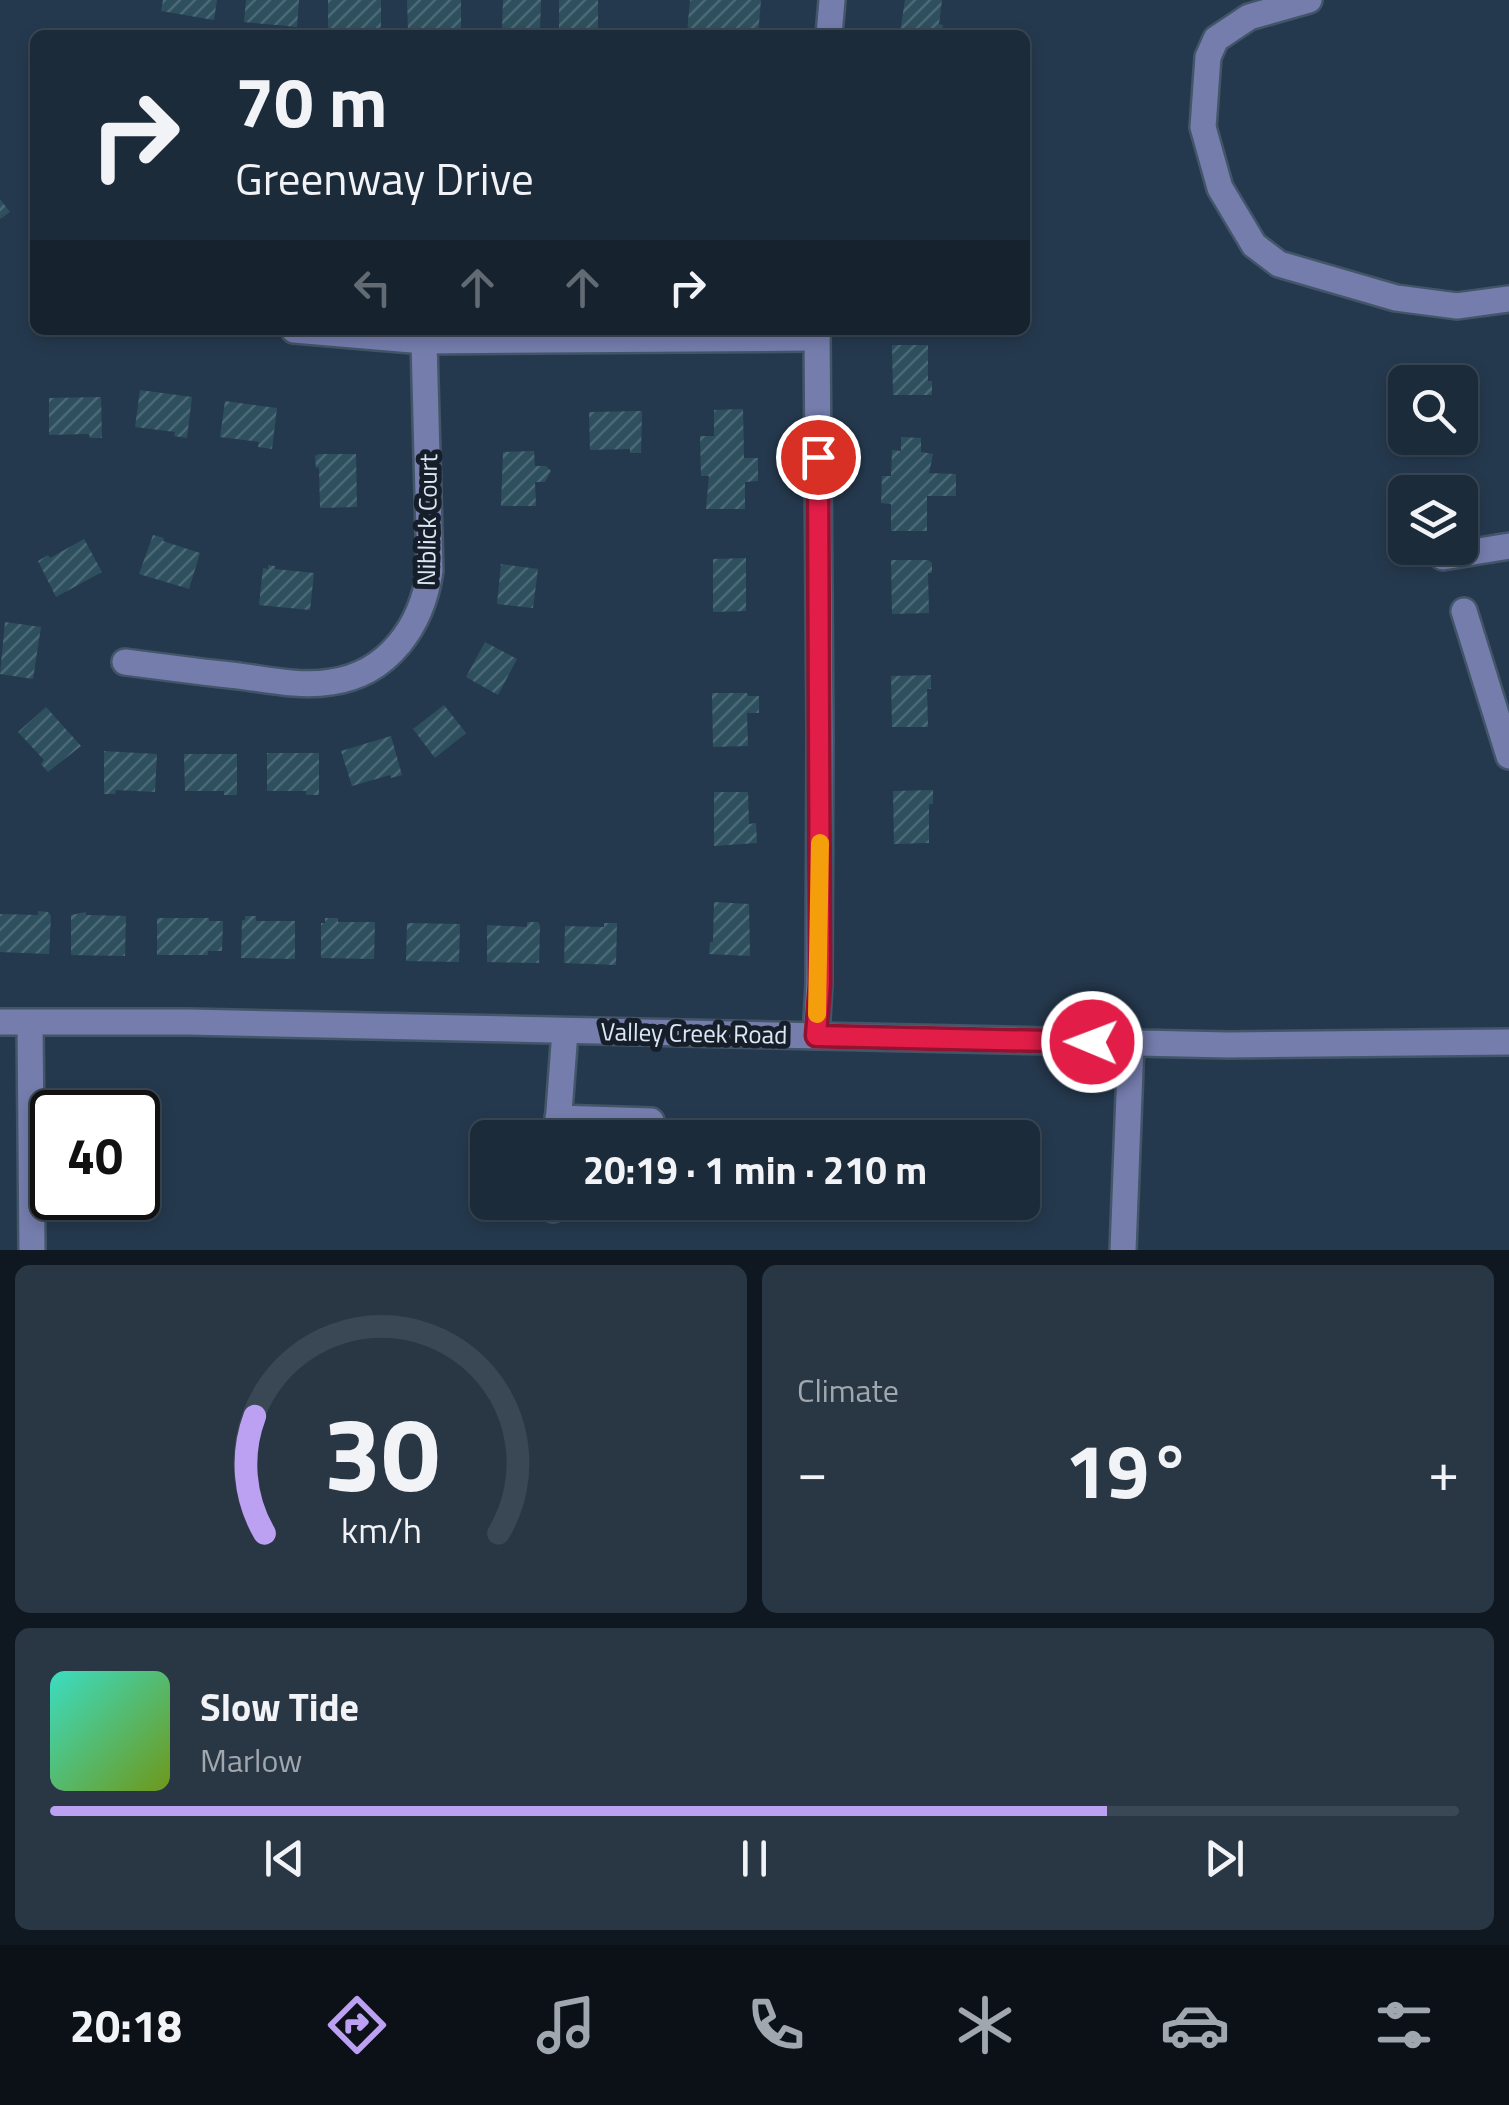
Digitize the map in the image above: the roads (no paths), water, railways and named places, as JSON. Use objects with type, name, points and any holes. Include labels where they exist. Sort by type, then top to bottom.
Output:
[{"type":"street","points":[[829,30],[832,0]]},
{"type":"street","points":[[1308,0],[1249,17],[1216,39],[1208,57],[1204,128],[1220,188],[1254,245],[1279,264],[1396,298],[1457,306],[1509,299]]},
{"type":"street","points":[[348,335],[424,342],[768,335]]},
{"type":"street","points":[[816,1036],[820,984],[817,335]]},
{"type":"street","name":"Niblick Court","points":[[125,662],[298,683],[331,682],[360,674],[403,642],[426,598],[430,571],[424,342]]},
{"type":"street","points":[[1478,551],[1509,546]]},
{"type":"street","points":[[1464,611],[1509,756]]},
{"type":"street","name":"Valley Creek Road","points":[[0,1022],[189,1022],[1131,1043],[1509,1042]]},
{"type":"street","points":[[30,1024],[32,1250]]},
{"type":"street","points":[[559,1120],[565,1030]]},
{"type":"street","points":[[1123,1250],[1131,1043]]}]
